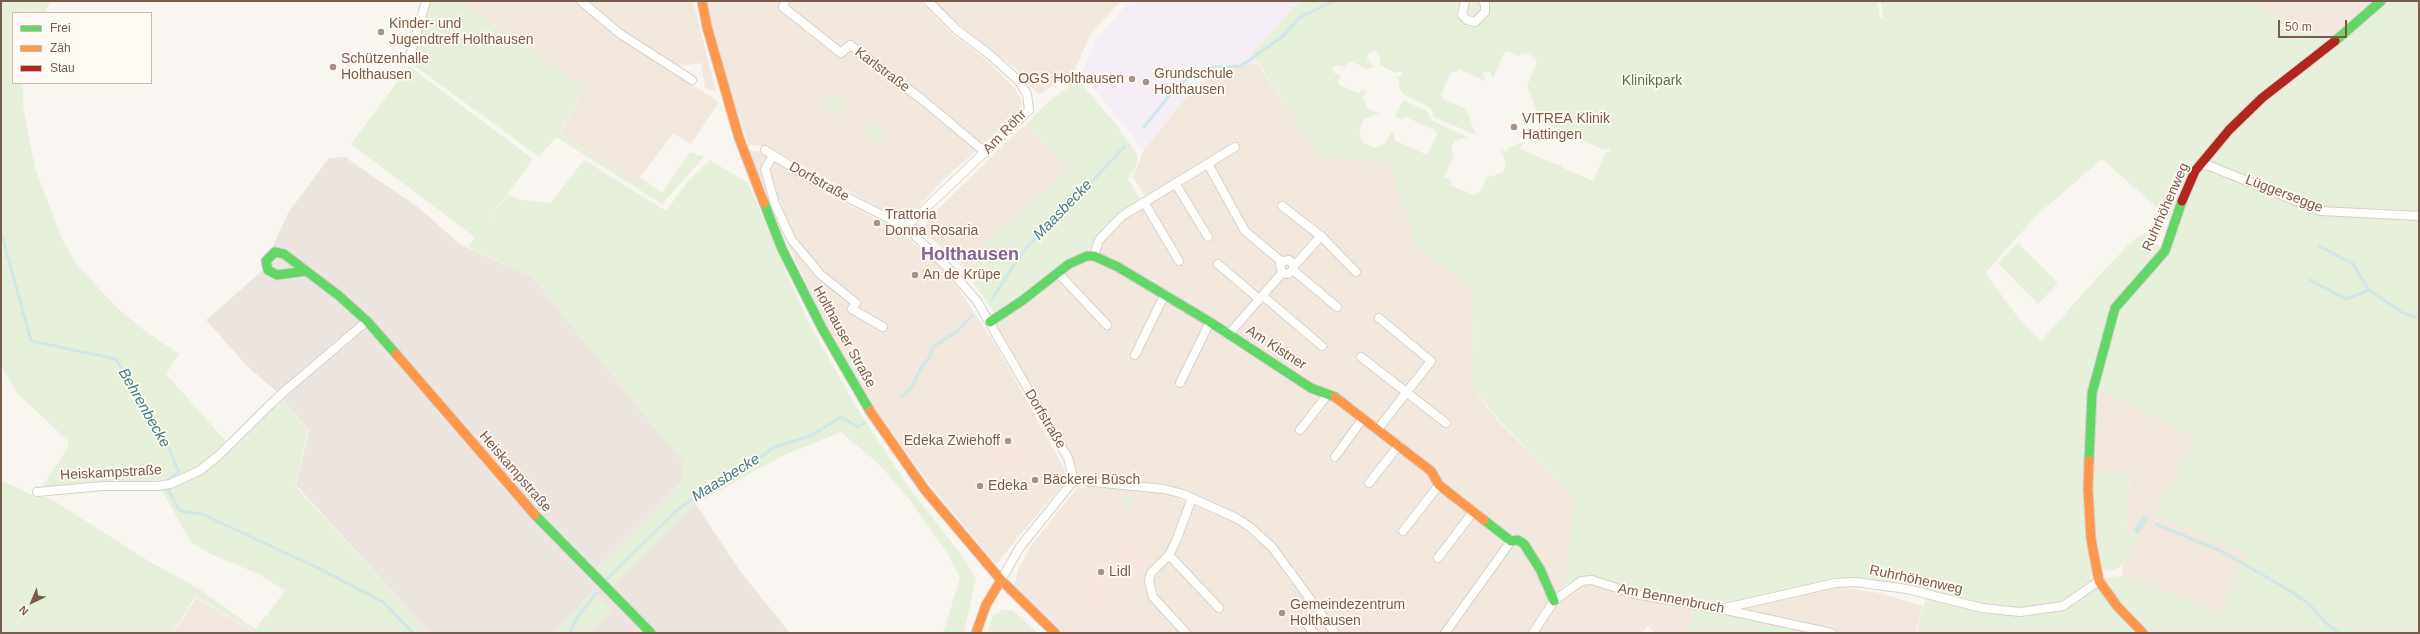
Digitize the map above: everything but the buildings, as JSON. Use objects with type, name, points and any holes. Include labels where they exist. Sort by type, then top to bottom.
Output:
[{"type":"street","points":[[410,56],[426,1]]},
{"type":"street","points":[[581,1],[619,33],[692,80]]},
{"type":"street","name":"Holthauser Straße","points":[[702,1],[707,27],[739,138],[762,200],[805,297],[863,401],[925,490],[1001,580],[1055,633]]},
{"type":"street","name":"Karlstraße","points":[[785,1],[783,7],[841,53],[850,45],[924,101],[986,153]]},
{"type":"street","name":"Am Röhr","points":[[906,227],[986,153],[1029,110],[1027,94],[1018,80],[989,54],[957,30],[928,1]]},
{"type":"street","points":[[1464,1],[1462,15],[1467,20],[1475,22],[1485,12],[1485,4],[1483,1]]},
{"type":"street","name":"Ruhrhöhenweg","points":[[2143,633],[2117,606],[2099,581],[2091,539],[2088,489],[2092,392],[2115,308],[2165,251],[2176,211],[2200,165],[2229,130],[2262,98],[2357,24],[2381,1]]},
{"type":"street","points":[[990,322],[1058,273],[1068,264],[1087,256],[1094,256],[1099,240],[1122,216],[1235,147]]},
{"type":"street","name":"Dorfstraße","points":[[765,150],[817,182],[906,227],[951,271],[977,301],[990,322],[1068,458],[1074,480]]},
{"type":"street","name":"Dorfstraße","points":[[773,156],[765,169],[775,204],[791,239],[820,274],[856,303],[852,309],[883,327]]},
{"type":"street","points":[[1208,164],[1245,231],[1282,262]]},
{"type":"street","name":"Lüggersegge","points":[[2200,165],[2210,166],[2321,211],[2419,216]]},
{"type":"street","points":[[1175,183],[1208,237]]},
{"type":"street","points":[[1144,202],[1179,261]]},
{"type":"street","points":[[1282,206],[1321,236],[1356,272]]},
{"type":"street","points":[[1282,273],[1288,274],[1321,236]]},
{"type":"street","name":"Am Kistner","points":[[1094,256],[1118,267],[1165,294],[1311,388],[1336,397],[1431,471],[1439,485],[1511,541],[1521,541],[1527,547],[1540,569],[1554,601]]},
{"type":"street","points":[[1282,262],[1289,260],[1293,268],[1337,307]]},
{"type":"street","points":[[1282,262],[1280,267],[1282,273]]},
{"type":"street","points":[[1218,264],[1322,346]]},
{"type":"street","name":"Heiskampstraße","points":[[306,270],[366,321],[548,530],[651,633]]},
{"type":"street","points":[[1058,273],[1107,324]]},
{"type":"street","points":[[1229,334],[1282,273]]},
{"type":"street","points":[[1136,355],[1165,294]]},
{"type":"street","points":[[1378,429],[1431,361],[1380,318]]},
{"type":"street","name":"Heiskampstraße","points":[[37,492],[103,486],[158,486],[176,482],[200,471],[218,456],[279,396],[366,321]]},
{"type":"street","points":[[1180,383],[1210,322]]},
{"type":"street","points":[[1361,357],[1446,423]]},
{"type":"street","points":[[1300,430],[1328,394]]},
{"type":"street","points":[[1335,457],[1364,418]]},
{"type":"street","points":[[1369,483],[1399,445]]},
{"type":"street","points":[[976,633],[986,605],[1020,547],[1074,480],[1164,489],[1192,498],[1236,518],[1261,536],[1272,547],[1336,633]]},
{"type":"street","points":[[1403,531],[1439,485]]},
{"type":"street","points":[[1186,633],[1153,597],[1148,585],[1151,573],[1169,555],[1176,542],[1192,498]]},
{"type":"street","points":[[1438,558],[1474,512]]},
{"type":"street","points":[[1449,632],[1511,541]]},
{"type":"street","points":[[1169,555],[1219,608]]},
{"type":"street","name":"Am Bennenbruch","points":[[1533,633],[1554,601],[1581,581],[1592,580],[1635,594],[1722,609],[1832,633]]},
{"type":"street","name":"Ruhrhöhenweg","points":[[1722,609],[1835,583],[1855,582],[1907,590],[1982,608],[2020,612],[2062,606],[2099,581]]},
{"type":"street","points":[[1306,622],[1314,633]]},
{"type":"shaded area","points":[[460,1],[576,1],[619,36],[719,102],[691,144],[673,133],[636,183],[560,133],[585,88]]},
{"type":"shaded area","points":[[585,1],[693,1],[716,92],[705,88],[701,63],[675,67],[621,30]]},
{"type":"shaded area","points":[[707,1],[921,1],[953,35],[985,59],[1016,90],[1022,102],[1019,112],[942,181],[905,221],[775,151],[760,145],[749,146],[721,63]]},
{"type":"shaded area","points":[[934,1],[1121,1],[1091,33],[1074,72],[1038,95],[1020,72],[961,26]]},
{"type":"shaded area","name":"Grundschule Holthausen","points":[[1130,1],[1300,1],[1252,54],[1257,63],[1221,71],[1191,91],[1144,150],[1081,73],[1098,37]]},
{"type":"shaded area","points":[[2246,1],[2379,1],[2329,43]]},
{"type":"shaded area","points":[[1257,63],[1320,156],[1390,163],[1417,248],[1472,287],[1473,390],[1499,422],[1576,498],[1565,586],[1539,615],[1528,633],[1339,633],[1275,545],[1203,499],[1169,486],[1078,475],[995,326],[1072,267],[1090,259],[1102,240],[1146,198],[1133,177],[1144,150],[1191,91],[1221,71]]},
{"type":"shaded area","points":[[1024,125],[1070,169],[969,258],[982,274],[972,282],[960,264],[923,231],[929,218]]},
{"type":"shaded area","points":[[749,151],[761,152],[827,194],[897,229],[948,273],[994,342],[1069,477],[996,564],[931,486],[872,404],[826,326],[788,244]]},
{"type":"shaded area","points":[[345,157],[419,208],[461,245],[532,277],[684,463],[680,484],[595,570],[695,503],[740,571],[790,633],[590,633],[611,609],[569,617],[554,633],[430,633],[296,485],[309,431],[277,392],[247,366],[206,320],[262,271],[261,263],[264,255],[273,246],[288,213],[329,158]]},
{"type":"shaded area","points":[[2095,388],[2196,437],[2155,513],[2158,516],[2247,555],[2219,617],[2204,607],[2123,576],[2122,565],[2138,536],[2127,533],[2130,474],[2092,472]]},
{"type":"shaded area","points":[[1005,416],[1052,490],[1028,505],[1019,490],[1007,497],[990,469],[981,474],[973,462],[991,450],[979,433]]},
{"type":"shaded area","points":[[1096,485],[1166,494],[1235,522],[1270,550],[1332,633],[1059,633],[1014,589],[1018,570],[1030,547],[1077,488]]},
{"type":"shaded area","points":[[1124,531],[1153,560],[1094,619],[1086,611],[1092,606],[1075,589],[1084,579],[1080,574]]},
{"type":"shaded area","points":[[1592,583],[1694,606],[1687,633],[1657,633],[1647,626],[1642,633],[1535,633],[1555,604],[1583,584]]},
{"type":"shaded area","points":[[1836,586],[1879,593],[1923,606],[1915,633],[1843,633],[1737,608]]},
{"type":"shaded area","points":[[196,598],[252,631],[251,633],[174,633]]},
{"type":"green space","points":[[1,1],[51,1],[45,12],[12,12],[12,84],[23,84],[23,106],[35,168],[62,239],[75,262],[114,305],[145,331],[179,354],[166,374],[231,447],[252,426],[283,400],[308,431],[295,486],[430,633],[266,633],[270,623],[268,613],[285,591],[259,574],[210,554],[191,542],[161,489],[49,488],[43,485],[69,446],[68,441],[16,392],[1,364]]},
{"type":"green space","points":[[427,1],[460,1],[585,88],[559,133],[636,183],[641,178],[662,193],[690,152],[704,157],[662,204],[556,137],[539,157],[411,63]]},
{"type":"green space","name":"Klinikpark","points":[[1300,1],[1877,1],[1880,18],[1883,18],[1881,1],[2246,1],[2329,43],[2197,163],[2169,218],[2102,159],[2037,215],[1985,273],[2020,320],[2041,341],[2096,279],[2129,244],[2140,235],[2146,233],[2162,249],[2117,301],[2090,393],[2094,568],[2140,633],[1916,633],[1926,598],[1877,586],[1834,580],[1724,605],[1635,591],[1580,578],[1565,585],[1576,498],[1500,421],[1473,389],[1472,287],[1417,248],[1390,163],[1320,156],[1252,54]],"holes":[[[1375,51],[1380,56],[1380,65],[1395,73],[1401,71],[1403,75],[1396,77],[1400,81],[1398,84],[1403,94],[1431,108],[1434,117],[1476,135],[1466,109],[1443,99],[1441,95],[1451,72],[1457,72],[1459,69],[1485,81],[1482,73],[1489,71],[1493,79],[1504,53],[1507,51],[1518,56],[1525,53],[1535,57],[1537,62],[1527,86],[1541,121],[1569,133],[1572,138],[1575,137],[1604,150],[1610,149],[1611,152],[1605,153],[1593,181],[1561,167],[1561,164],[1557,165],[1520,149],[1523,142],[1509,147],[1506,152],[1501,150],[1506,165],[1503,172],[1491,177],[1487,176],[1481,191],[1473,195],[1450,185],[1452,181],[1444,177],[1454,156],[1451,149],[1454,141],[1467,137],[1431,120],[1427,111],[1403,100],[1395,116],[1401,119],[1406,117],[1435,130],[1437,134],[1429,152],[1425,154],[1395,141],[1394,134],[1391,132],[1386,143],[1375,148],[1363,143],[1359,132],[1363,120],[1379,113],[1368,109],[1363,97],[1366,90],[1364,89],[1358,93],[1339,85],[1338,80],[1341,75],[1334,73],[1332,67],[1338,65],[1344,67],[1350,61],[1368,69],[1374,67],[1367,60],[1368,54]]]},
{"type":"green space","points":[[2384,1],[2419,1],[2419,633],[2145,633],[2099,578],[2123,576],[2204,607],[2219,617],[2247,555],[2158,516],[2155,513],[2196,437],[2095,388],[2115,315],[2163,258],[2198,170],[2230,132]]},
{"type":"green space","points":[[409,66],[533,159],[481,229],[508,195],[520,200],[551,203],[584,160],[666,211],[688,181],[710,160],[748,183],[806,317],[860,413],[908,486],[962,556],[976,578],[964,633],[943,633],[960,578],[948,554],[908,498],[880,465],[841,432],[782,456],[695,504],[612,587],[594,570],[680,484],[684,463],[532,277],[468,247],[475,237],[351,144]]},
{"type":"green space","points":[[1078,80],[1114,122],[1137,154],[1137,165],[1128,179],[1141,201],[1107,225],[1096,237],[1089,252],[994,312],[973,282],[982,274],[969,258],[1070,169],[1025,125],[1048,102]]},
{"type":"green space","points":[[834,93],[845,101],[834,116],[823,108]]},
{"type":"green space","points":[[875,122],[888,132],[878,145],[865,135]]},
{"type":"green space","points":[[2018,243],[2058,283],[2038,304],[1998,263]]},
{"type":"green space","points":[[2092,472],[2130,474],[2127,533],[2138,536],[2122,565],[2115,570],[2108,571],[2097,566]]},
{"type":"green space","points":[[1,480],[36,497],[48,497],[150,562],[196,587],[255,629],[267,614],[270,623],[266,633],[252,633],[253,631],[195,596],[173,633],[1,633]]},
{"type":"green space","points":[[1130,494],[1136,500],[1126,509],[1121,503]]},
{"type":"green space","points":[[593,590],[612,609],[590,633],[554,633]]},
{"type":"green space","points":[[1694,607],[1820,633],[1687,633]]},
{"type":"green space","points":[[1002,610],[1012,610],[1038,633],[987,633],[993,615]]},
{"type":"water","points":[[2143,515],[2149,518],[2138,534],[2133,531]]},
{"type":"waterway","name":"Maasbecke","points":[[1144,127],[1177,86],[1197,72],[1216,67],[1241,66],[1283,36],[1299,18],[1334,1]]},
{"type":"waterway","name":"Maasbecke","points":[[992,299],[1024,250],[1068,207],[1125,146]]},
{"type":"waterway","name":"Behrenbecke","points":[[1,160],[1,171]]},
{"type":"waterway","name":"Behrenbecke","points":[[1,232],[31,341],[116,359],[168,446],[179,472],[168,480]]},
{"type":"waterway","points":[[2319,246],[2353,264],[2369,290],[2403,313],[2419,318]]},
{"type":"waterway","points":[[2310,280],[2346,299],[2369,290]]},
{"type":"waterway","name":"Maasbecke","points":[[902,396],[912,387],[920,370],[929,358],[934,346],[956,332],[972,316]]},
{"type":"waterway","name":"Maasbecke","points":[[606,580],[676,511],[697,495],[719,486],[749,467],[772,448],[810,436],[841,417],[858,427],[864,423]]},
{"type":"waterway","name":"Behrenbecke","points":[[168,490],[180,511],[202,514],[318,568]]},
{"type":"waterway","points":[[2156,524],[2223,552],[2287,589],[2308,603],[2325,622],[2339,633]]},
{"type":"waterway","name":"Behrenbecke","points":[[320,569],[383,602],[413,633]]},
{"type":"waterway","name":"Maasbecke","points":[[570,633],[576,619],[596,593]]},
{"type":"traffic: fast","points":[[2335,41],[2381,1]]},
{"type":"traffic: fast","points":[[2089,461],[2092,393],[2115,308],[2165,251],[2182,201]]},
{"type":"traffic: fast","points":[[764,203],[782,249],[823,330],[870,411]]},
{"type":"traffic: fast","points":[[306,271],[277,275],[268,270],[266,261],[275,252],[284,254],[338,295],[367,321],[396,354]]},
{"type":"traffic: fast","points":[[990,322],[1023,300],[1069,264],[1087,256],[1094,256],[1118,267],[1210,322],[1311,388],[1335,397]]},
{"type":"traffic: fast","points":[[535,515],[651,633]]},
{"type":"traffic: fast","points":[[1484,520],[1511,541],[1518,540],[1524,544],[1540,569],[1554,601]]},
{"type":"traffic: slow","points":[[702,1],[707,27],[739,138],[764,203]]},
{"type":"traffic: slow","points":[[396,354],[535,515]]},
{"type":"traffic: slow","points":[[1335,397],[1431,471],[1439,485],[1484,520]]},
{"type":"traffic: slow","points":[[870,411],[925,490],[1001,580],[1055,633]]},
{"type":"traffic: slow","points":[[2089,461],[2088,489],[2091,539],[2099,581],[2117,606],[2143,633]]},
{"type":"traffic: slow","points":[[976,633],[986,605],[1001,580]]},
{"type":"traffic: jam","points":[[2182,201],[2195,171],[2229,130],[2262,98],[2335,41]]},
{"type":"place","name":"Kinder- und Jugendtreff Holthausen","points":[[381,32]]},
{"type":"place","name":"Schützenhalle Holthausen","points":[[333,67]]},
{"type":"place","name":"OGS Holthausen","points":[[1132,79]]},
{"type":"place","name":"Grundschule Holthausen","points":[[1146,82]]},
{"type":"place","name":"VITREA Klinik Hattingen","points":[[1514,127]]},
{"type":"place","name":"Trattoria Donna Rosaria","points":[[877,223]]},
{"type":"place","name":"An de Krüpe","points":[[915,275]]},
{"type":"place","name":"Edeka Zwiehoff","points":[[1008,441]]},
{"type":"place","name":"Bäckerei Büsch","points":[[1035,480]]},
{"type":"place","name":"Edeka","points":[[980,486]]},
{"type":"place","name":"Lidl","points":[[1101,572]]},
{"type":"place","name":"Gemeindezentrum Holthausen","points":[[1282,613]]},
{"type":"district","name":"Holthausen","points":[[970,255]]}]
